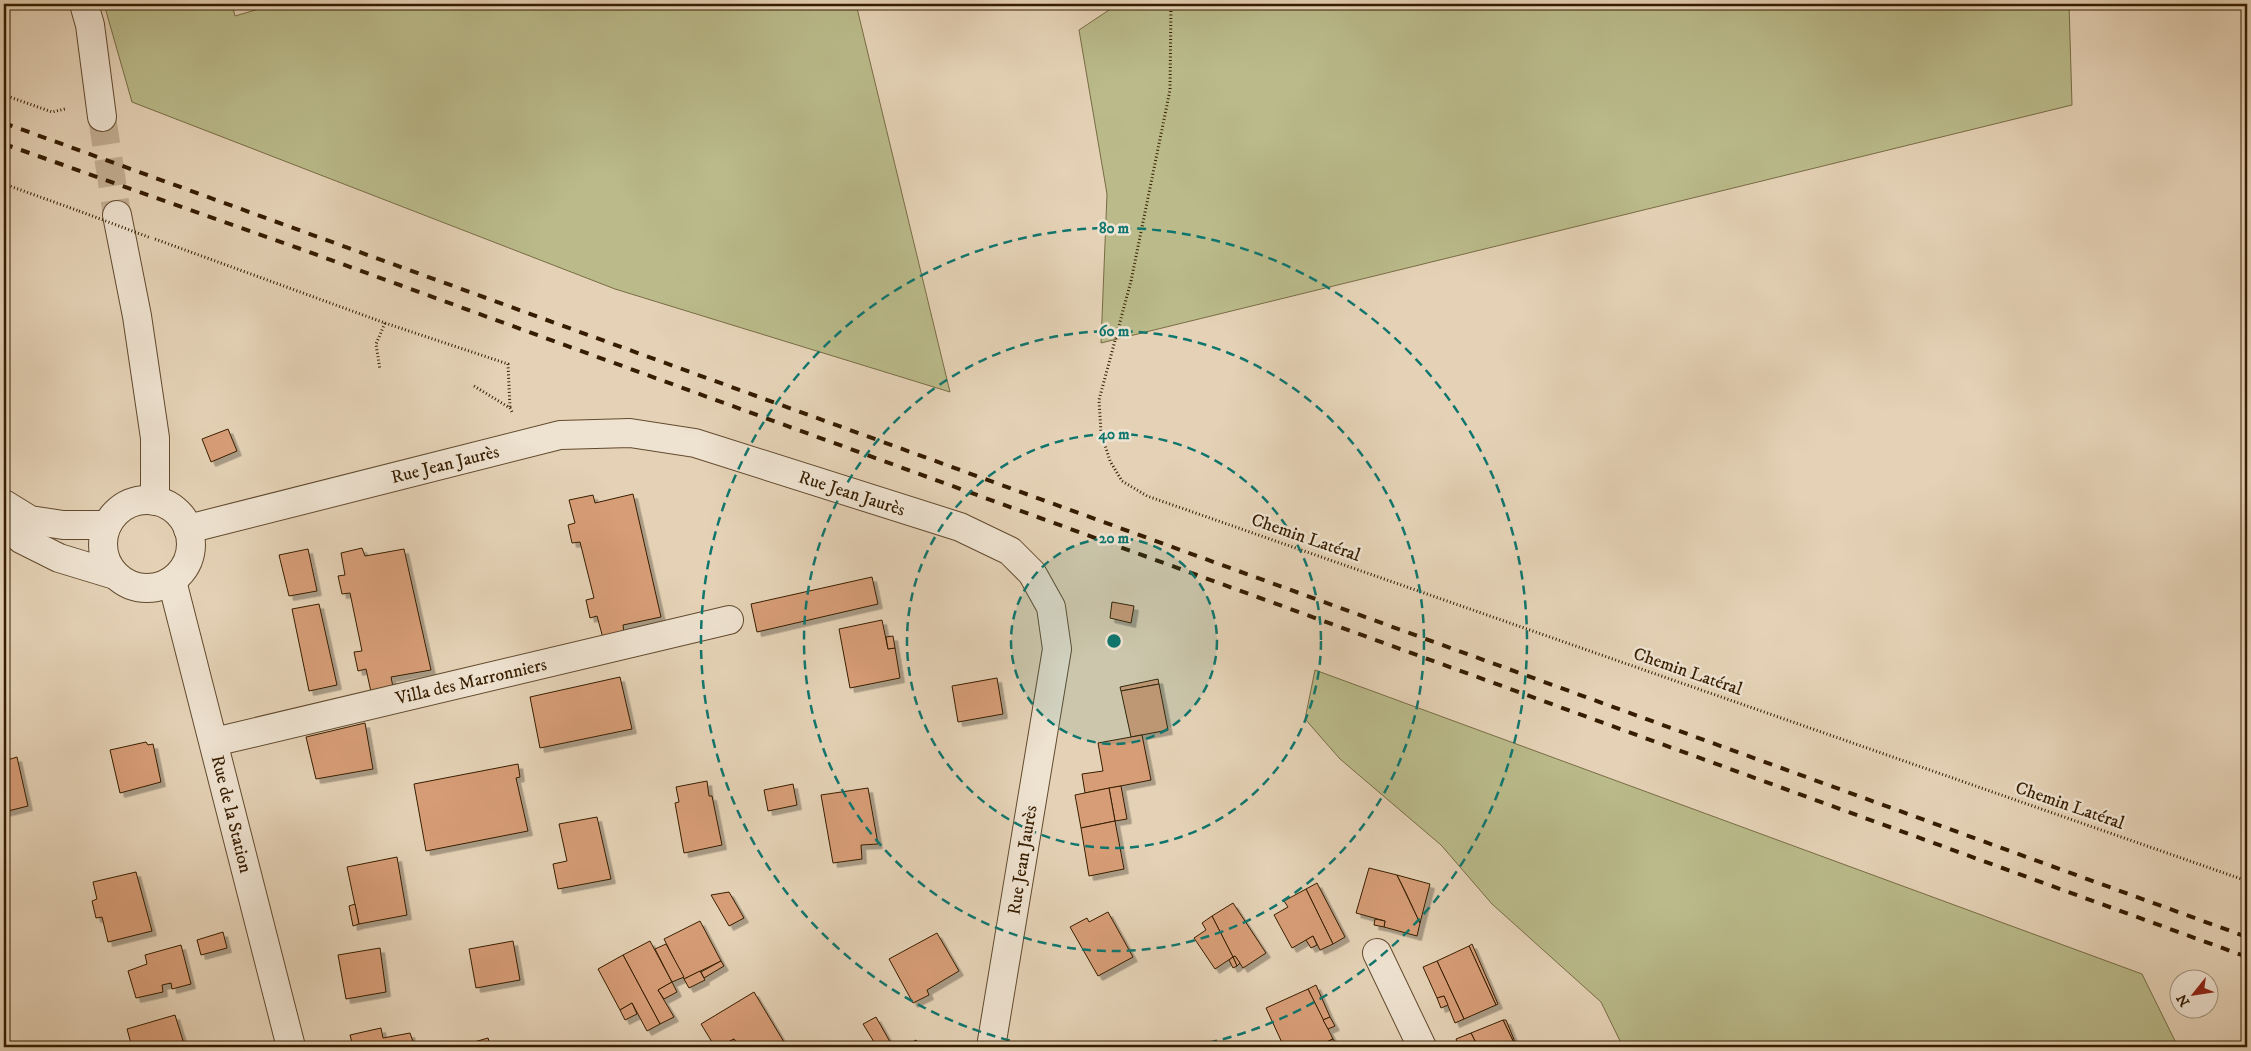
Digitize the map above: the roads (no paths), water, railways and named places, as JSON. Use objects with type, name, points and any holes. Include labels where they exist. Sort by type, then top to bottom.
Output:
[{"type":"street","points":[[84,4],[90,26],[102,117]]},
{"type":"street","points":[[117,215],[137,316],[155,438],[155,501]]},
{"type":"street","name":"Rue Jean Jaurès","points":[[188,529],[560,435],[630,433],[695,443],[960,528],[1010,551],[1032,573],[1052,607],[1056,649],[992,1047]]},
{"type":"street","points":[[4,520],[21,539],[59,558],[115,575],[136,588],[155,588],[172,581],[182,570],[189,558],[191,544],[188,529],[181,516],[169,506],[155,501],[140,500],[127,505],[115,513],[107,525],[103,538],[103,551],[107,564],[115,575]]},
{"type":"street","points":[[4,504],[30,520],[63,525],[107,525]]},
{"type":"street","name":"Rue de la Station","points":[[172,581],[291,1047]]},
{"type":"street","name":"Villa des Marronniers","points":[[214,742],[729,620]]},
{"type":"street","points":[[1377,953],[1422,1047]]},
{"type":"tunnel","points":[[102,117],[117,215]]},
{"type":"railway","points":[[4,123],[2247,937]]},
{"type":"railway","points":[[4,144],[298,248],[2247,957]]}]
